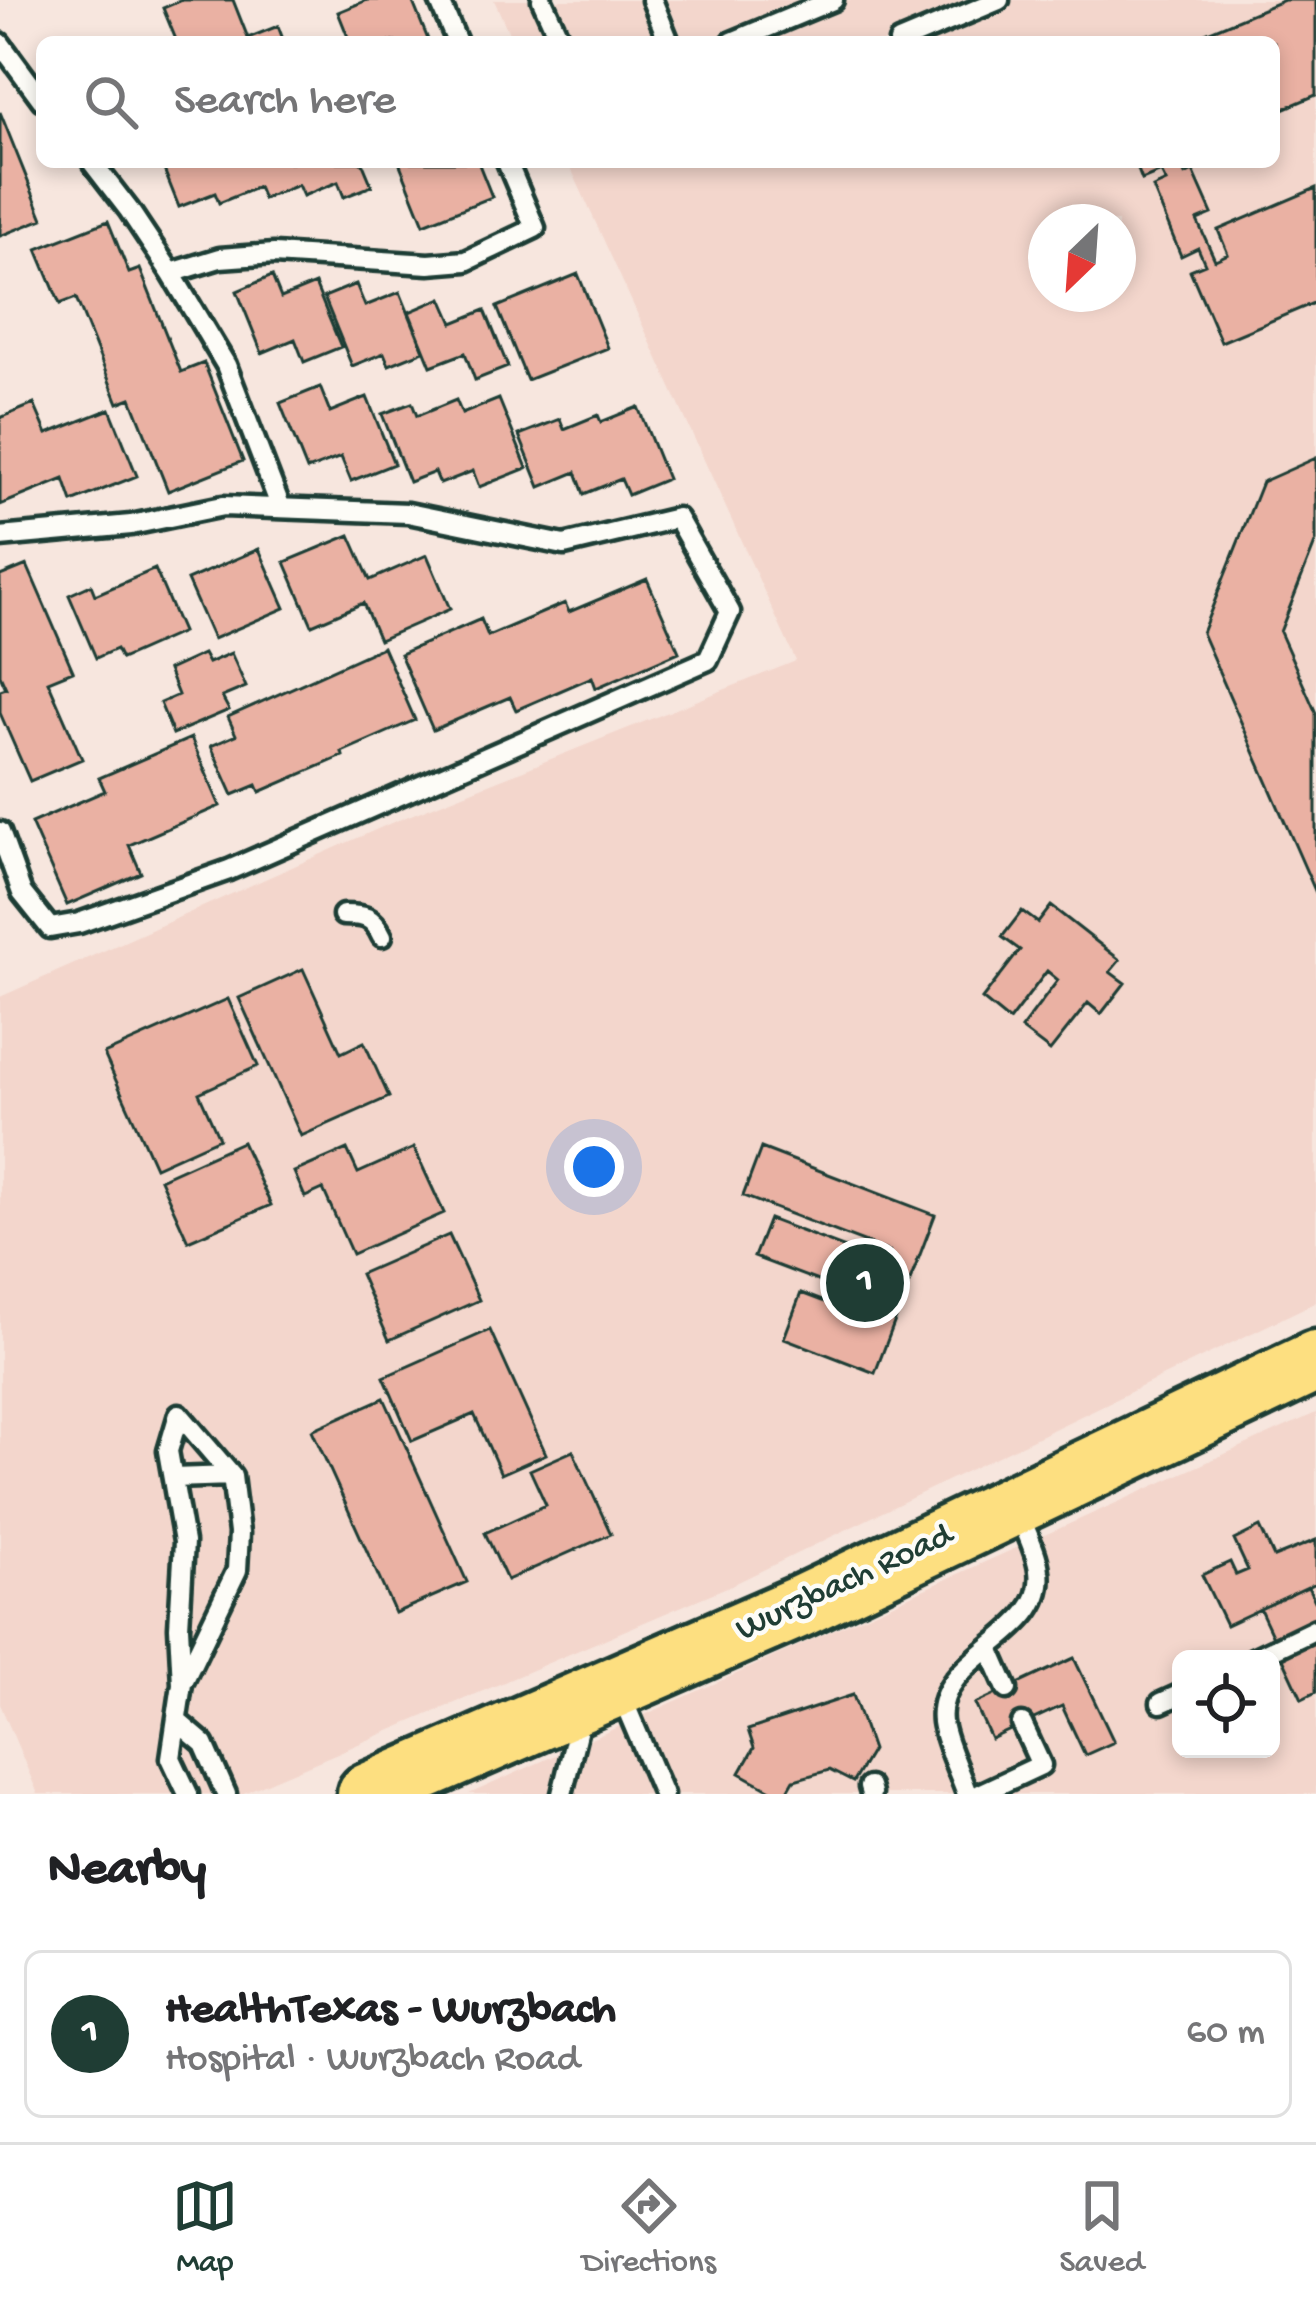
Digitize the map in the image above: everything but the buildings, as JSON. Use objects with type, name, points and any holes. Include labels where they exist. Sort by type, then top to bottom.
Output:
[{"type":"main road","name":"Wurzbach Road","points":[[368,1794],[801,1606],[1316,1361]]},
{"type":"lane","points":[[439,0],[454,36]]},
{"type":"lane","points":[[542,0],[558,36]]},
{"type":"lane","points":[[652,0],[667,36]]},
{"type":"lane","points":[[746,36],[833,0]]},
{"type":"lane","points":[[913,36],[1000,0]]},
{"type":"lane","points":[[0,43],[36,92]]},
{"type":"lane","points":[[97,168],[171,273],[226,365],[281,508]]},
{"type":"lane","points":[[171,273],[220,258],[274,254],[429,264],[466,261],[535,228],[510,168]]},
{"type":"lane","points":[[0,536],[130,524],[223,506],[408,513],[564,545],[677,518],[730,612],[708,660],[229,870],[79,923],[50,928],[22,893],[0,832]]},
{"type":"lane","points":[[182,1684],[237,1570],[238,1533],[232,1476],[179,1414],[168,1451],[184,1542],[179,1627],[182,1684],[171,1758],[188,1794]]},
{"type":"lane","points":[[172,1478],[232,1476]]},
{"type":"lane","points":[[967,1794],[942,1721],[944,1704],[947,1687],[1016,1627],[1036,1596],[1040,1573],[1016,1504]]},
{"type":"lane","points":[[1271,1650],[1316,1628]]},
{"type":"lane","points":[[989,1648],[1007,1689]]},
{"type":"lane","points":[[562,1794],[601,1693]]},
{"type":"lane","points":[[601,1693],[663,1794]]},
{"type":"lane","points":[[1161,1703],[1172,1698]]},
{"type":"lane","points":[[177,1721],[204,1744],[226,1794]]},
{"type":"lane","points":[[979,1794],[1041,1765],[1022,1724]]},
{"type":"shaded area","points":[[494,0],[1316,0],[1316,1302],[734,1584],[241,1794],[38,1794],[0,1704],[0,997],[391,823],[796,661],[571,168],[1280,168],[1280,36],[510,36]]},
{"type":"shaded area","points":[[1316,1413],[1316,1794],[469,1794]]},
{"type":"place","name":"HealthTexas - Wurzbach","points":[[865,1283]]}]
